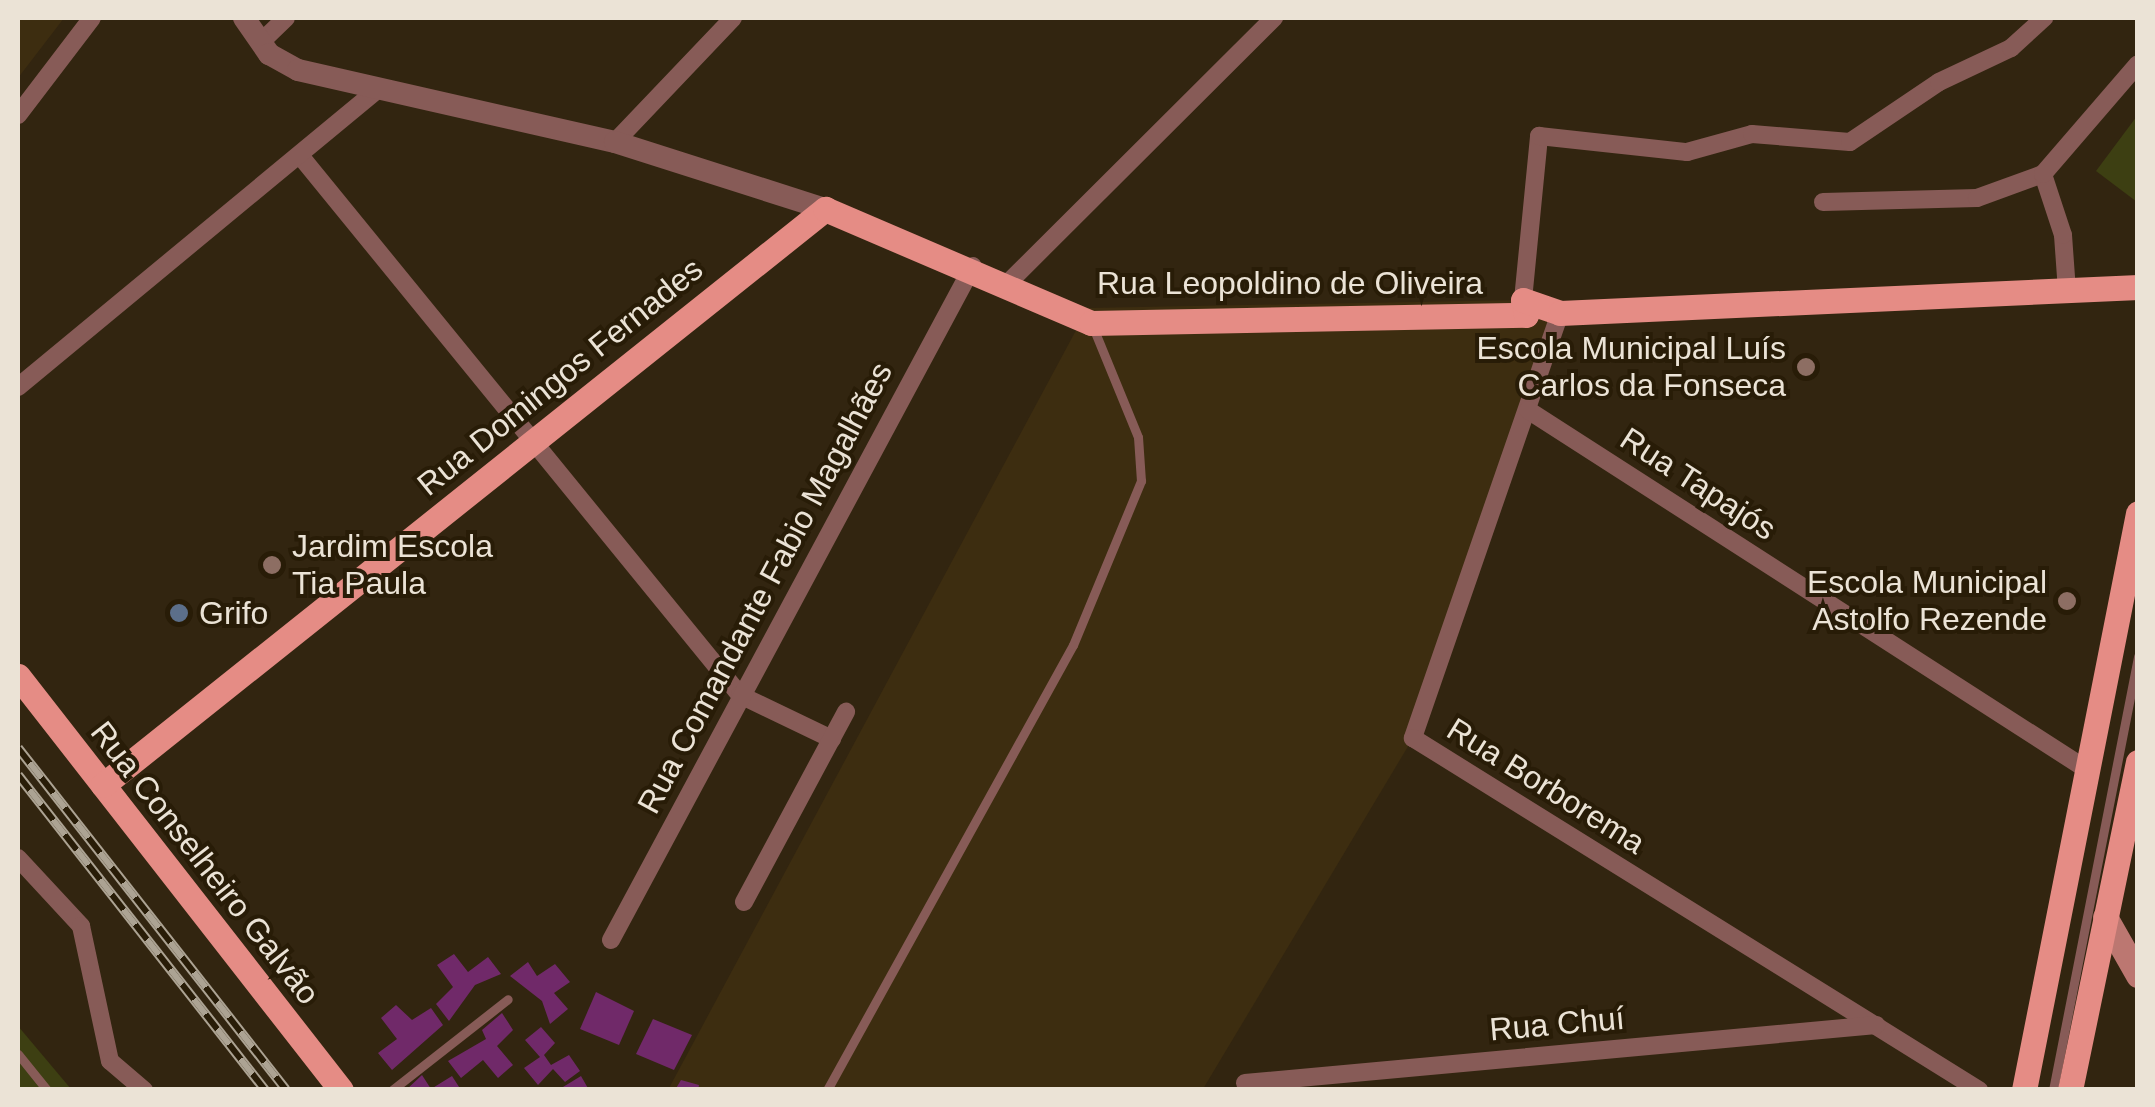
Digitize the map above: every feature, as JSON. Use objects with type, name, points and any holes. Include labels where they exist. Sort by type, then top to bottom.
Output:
[{"type":"main road","name":"Rua Leopoldino de Oliveira","points":[[825,209],[1010,281],[1091,323],[1526,314],[1522,300]]},
{"type":"main road","name":"Rua Domingos Fernades","points":[[103,785],[825,209]]},
{"type":"main road","name":"Rua Leopoldino de Oliveira","points":[[1522,300],[1560,313],[2138,288]]},
{"type":"main road","points":[[2024,1090],[2138,513]]},
{"type":"main road","name":"Rua Conselheiro Galvão","points":[[18,676],[341,1090]]},
{"type":"main road","points":[[2070,1090],[2138,762]]},
{"type":"main road","points":[[2104,918],[2138,975]]},
{"type":"street","points":[[18,115],[92,18]]},
{"type":"street","name":"Rua Leopoldino de Oliveira","points":[[244,18],[260,43],[298,70],[615,142],[825,209]]},
{"type":"street","points":[[260,43],[286,18]]},
{"type":"street","points":[[615,142],[733,18]]},
{"type":"street","points":[[1010,281],[1274,18]]},
{"type":"street","points":[[1522,300],[1539,136],[1687,152],[1752,134],[1850,142],[1939,82],[2011,48],[2044,18]]},
{"type":"street","points":[[1823,202],[1977,198],[2043,174],[2138,64]]},
{"type":"street","points":[[18,387],[302,158],[378,90]]},
{"type":"street","points":[[302,158],[740,695],[832,740]]},
{"type":"street","points":[[2043,174],[2063,235],[2067,291]]},
{"type":"street","name":"Rua Comandante Fabio Magalhães","points":[[611,940],[974,266]]},
{"type":"street","name":"Rua Borborema","points":[[1560,313],[1413,738],[1979,1090]]},
{"type":"street","name":"Rua Tapajós","points":[[1528,410],[2089,771]]},
{"type":"street","points":[[744,902],[846,712]]},
{"type":"street","points":[[18,858],[81,926],[110,1061],[144,1090]]},
{"type":"street","name":"Rua Chuí","points":[[1244,1083],[1876,1025]]},
{"type":"lane","points":[[828,1090],[1072,645],[1142,481],[1138,437],[1091,323]]},
{"type":"lane","points":[[2053,1090],[2138,656]]},
{"type":"lane","points":[[392,1090],[508,999]]},
{"type":"lane","points":[[18,1054],[47,1090]]},
{"type":"shaded area","points":[[18,18],[64,18],[18,78]]},
{"type":"shaded area","points":[[2137,116],[2137,202],[2096,171]]},
{"type":"shaded area","points":[[1523,300],[1560,313],[1413,738],[1203,1089],[668,1090],[1088,308]]},
{"type":"shaded area","points":[[18,1026],[71,1089],[18,1089]]},
{"type":"building","points":[[454,954],[468,972],[488,957],[501,974],[475,985],[449,1021],[436,1004],[453,987],[437,965]]},
{"type":"building","points":[[528,962],[537,976],[555,964],[570,982],[554,993],[568,1009],[550,1024],[542,1001],[510,976]]},
{"type":"building","points":[[596,992],[634,1011],[619,1045],[580,1029]]},
{"type":"building","points":[[396,1005],[412,1020],[431,1008],[443,1025],[392,1070],[378,1053],[397,1039],[381,1018]]},
{"type":"building","points":[[502,1013],[513,1030],[497,1046],[513,1065],[498,1078],[483,1060],[461,1078],[448,1061],[486,1039],[482,1030]]},
{"type":"building","points":[[653,1019],[692,1035],[674,1070],[636,1054]]},
{"type":"building","points":[[541,1027],[555,1043],[544,1055],[551,1065],[569,1055],[580,1071],[565,1082],[553,1069],[538,1085],[524,1068],[540,1057],[525,1040]]},
{"type":"building","points":[[422,1075],[431,1089],[452,1076],[461,1090],[406,1090]]},
{"type":"building","points":[[581,1076],[589,1090],[563,1087]]},
{"type":"building","points":[[681,1080],[699,1085],[698,1090],[675,1090]]},
{"type":"railway","points":[[18,748],[286,1090]]},
{"type":"railway","points":[[18,775],[265,1090]]},
{"type":"place","name":"Escola Municipal Luís Carlos da Fonseca","points":[[1806,367]]},
{"type":"place","name":"Jardim Escola Tia Paula","points":[[272,565]]},
{"type":"place","name":"Escola Municipal Astolfo Rezende","points":[[2067,601]]},
{"type":"place","name":"Grifo","points":[[179,613]]}]
